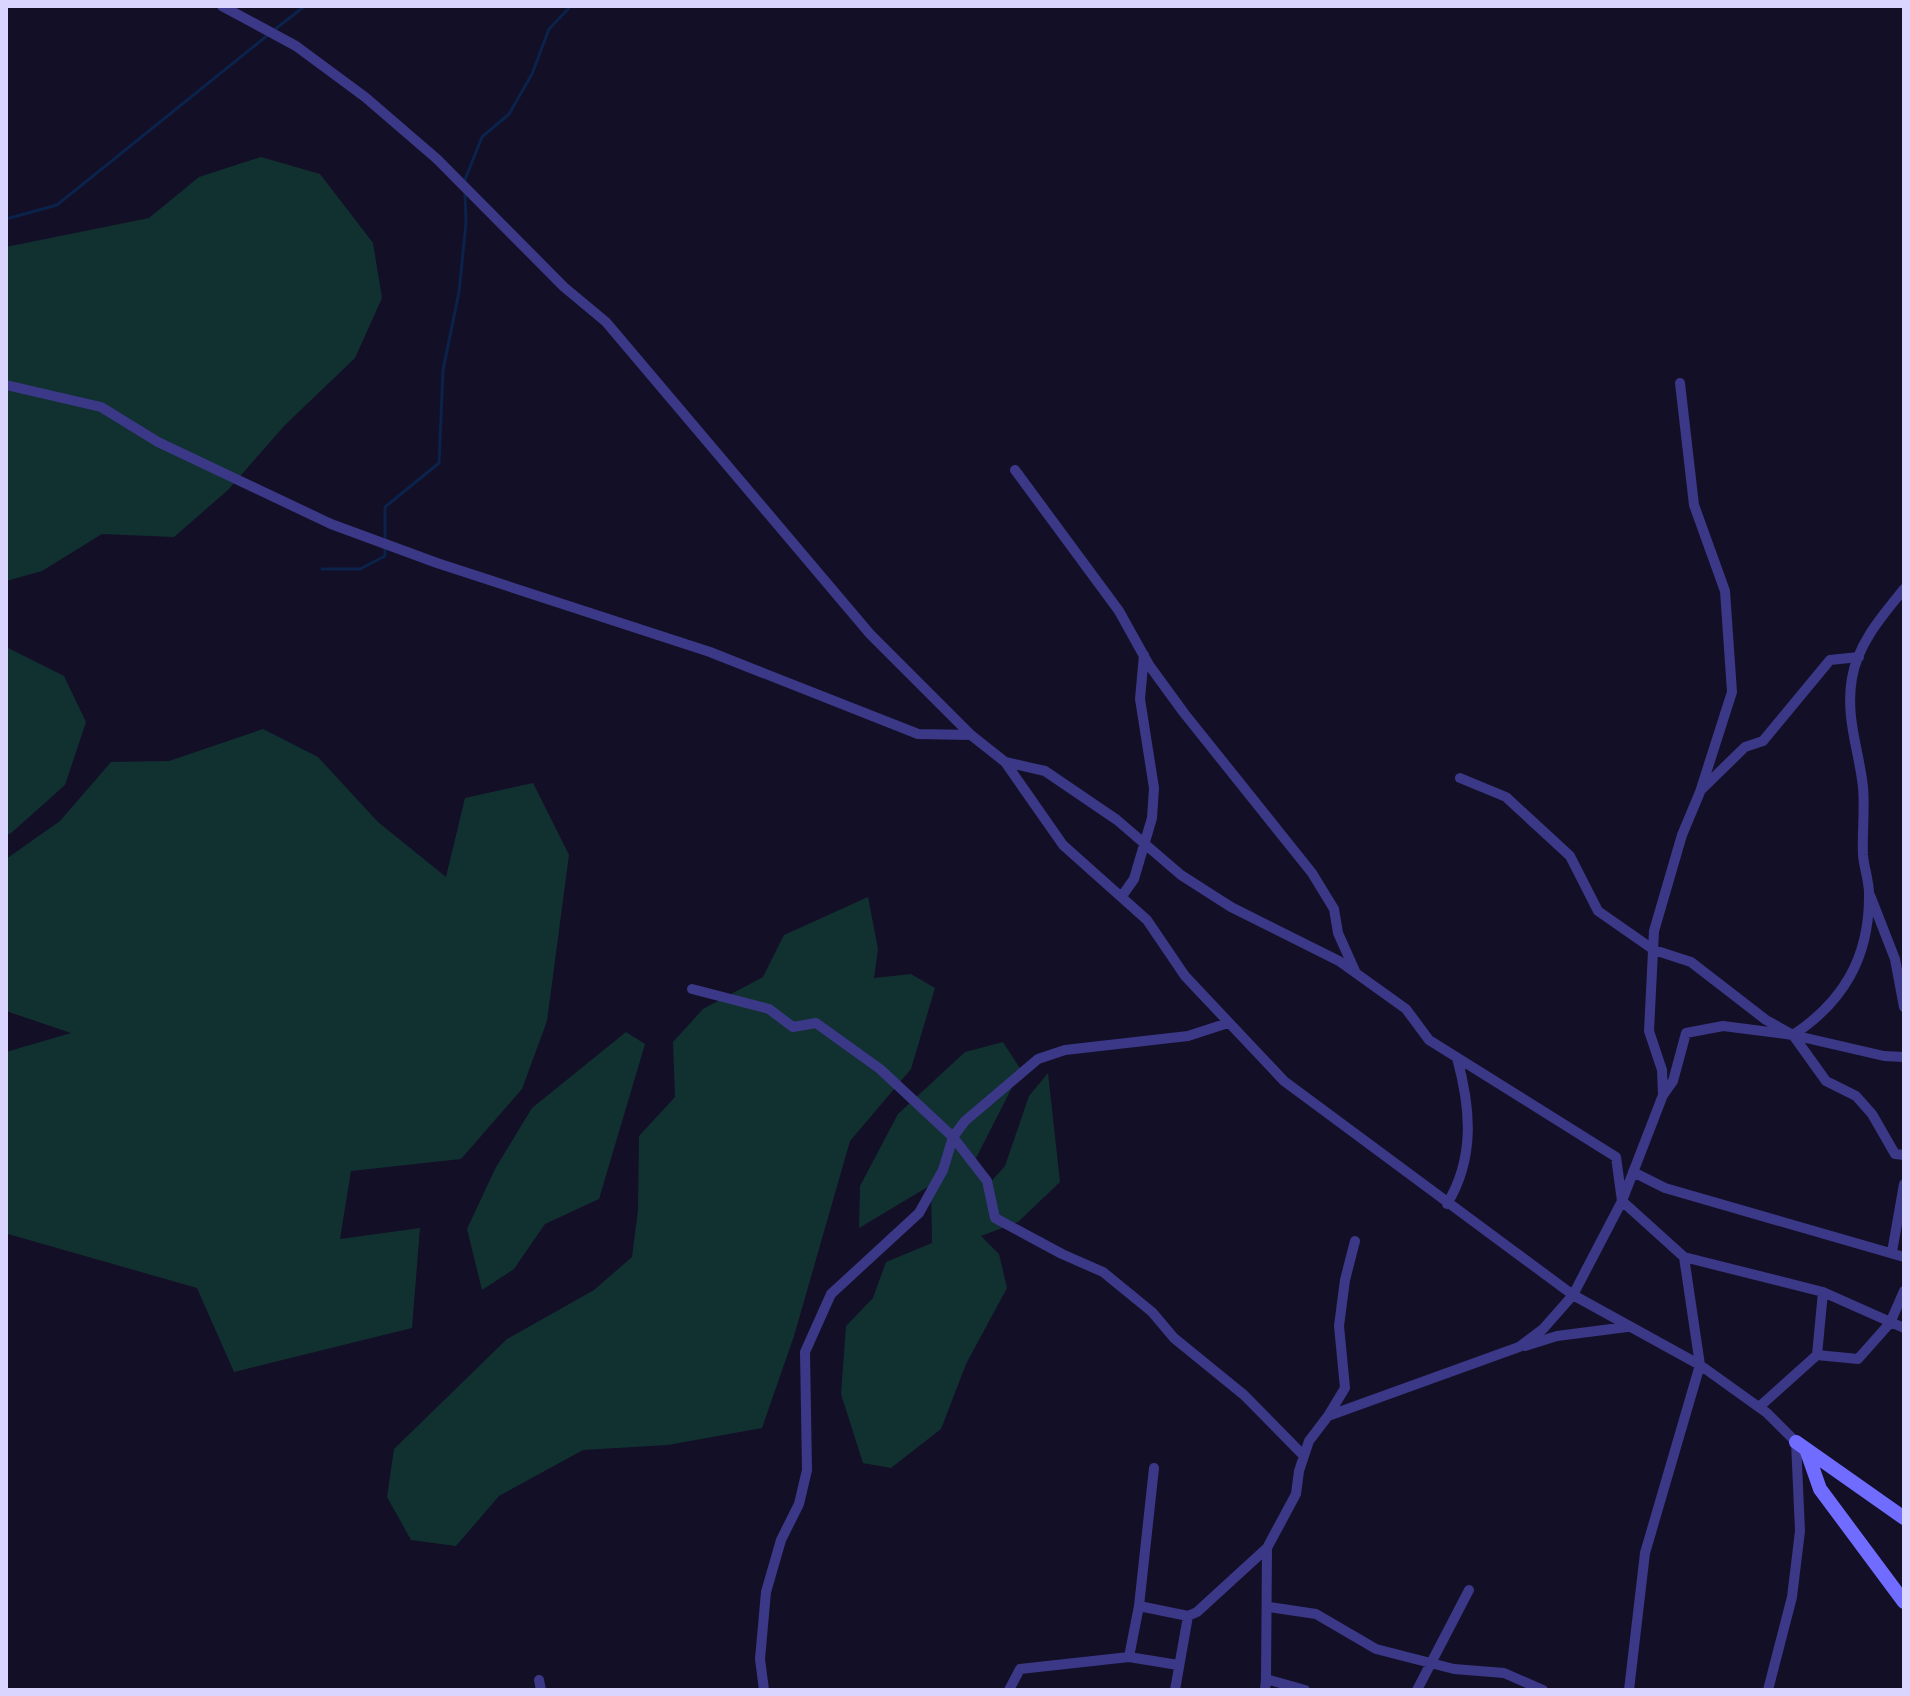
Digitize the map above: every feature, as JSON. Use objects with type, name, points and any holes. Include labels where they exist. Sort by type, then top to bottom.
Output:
[{"type":"street","points":[[222,6],[296,46],[365,97],[437,159],[554,278],[606,322],[870,634],[971,735],[1005,762],[1063,845],[1147,920],[1185,976],[1284,1081],[1573,1295],[1700,1365],[1759,1407],[1801,1446],[1904,1518]]},
{"type":"street","points":[[1663,1095],[1662,1070],[1649,1031],[1654,931],[1682,835],[1700,792],[1732,692],[1725,591],[1694,505],[1680,383]]},
{"type":"street","points":[[6,385],[101,407],[158,442],[331,524],[437,563],[710,652],[918,734],[971,735]]},
{"type":"street","points":[[1015,470],[1119,611],[1144,655],[1263,816],[1312,873],[1334,909],[1338,933],[1357,975]]},
{"type":"street","points":[[1904,589],[1864,643],[1852,678],[1850,724],[1863,788],[1863,864],[1870,895],[1895,959],[1904,1007]]},
{"type":"street","points":[[1122,896],[1134,879],[1146,845],[1154,788],[1140,699],[1144,655]]},
{"type":"street","points":[[1700,792],[1745,747],[1763,741],[1830,660],[1859,657]]},
{"type":"street","points":[[1005,762],[1045,771],[1117,820],[1181,875],[1231,907],[1339,961],[1406,1009],[1429,1040],[1616,1157],[1622,1201],[1684,1257],[1823,1292],[1904,1328]]},
{"type":"street","points":[[1460,778],[1506,797],[1570,856],[1598,911],[1654,950],[1691,962],[1766,1020],[1793,1035],[1826,1081],[1856,1096],[1872,1114],[1900,1154],[1904,1165]]},
{"type":"street","points":[[1793,1035],[1823,1015],[1851,977],[1865,940],[1870,895]]},
{"type":"street","points":[[692,989],[769,1009],[793,1027],[816,1023],[880,1069],[953,1137],[987,1181],[995,1218],[1103,1272],[1152,1312],[1174,1338],[1244,1395],[1304,1456]]},
{"type":"street","points":[[764,1690],[760,1659],[766,1592],[781,1540],[799,1504],[807,1470],[805,1352],[831,1294],[919,1213],[943,1170],[953,1137],[965,1121],[1038,1059],[1065,1050],[1188,1036],[1228,1023]]},
{"type":"street","points":[[1519,1347],[1543,1329],[1573,1295],[1622,1201],[1663,1095],[1673,1081],[1686,1033],[1723,1026],[1793,1035],[1884,1056],[1904,1057]]},
{"type":"street","points":[[1447,1204],[1463,1178],[1468,1122],[1457,1058]]},
{"type":"street","points":[[1633,1172],[1665,1188],[1904,1257]]},
{"type":"street","points":[[1892,1252],[1904,1184]]},
{"type":"street","points":[[1139,1606],[1188,1616],[1220,1595],[1267,1548],[1296,1494],[1309,1441],[1345,1388],[1339,1326],[1345,1280],[1355,1241]]},
{"type":"street","points":[[1629,1690],[1645,1553],[1700,1365],[1684,1257]]},
{"type":"street","points":[[1817,1355],[1858,1359],[1890,1323],[1904,1291]]},
{"type":"street","points":[[1759,1407],[1817,1355],[1823,1292]]},
{"type":"street","points":[[1328,1416],[1519,1347],[1557,1336],[1628,1327]]},
{"type":"street","points":[[1801,1446],[1820,1489],[1904,1602]]},
{"type":"street","points":[[1768,1690],[1792,1597],[1800,1531],[1801,1446]]},
{"type":"street","points":[[1129,1657],[1139,1606],[1154,1468]]},
{"type":"street","points":[[1267,1548],[1269,1607],[1265,1684],[1305,1690]]},
{"type":"street","points":[[1417,1690],[1469,1590]]},
{"type":"street","points":[[1269,1607],[1316,1614],[1376,1649],[1430,1664],[1504,1673],[1543,1690]]},
{"type":"street","points":[[1175,1690],[1188,1616]]},
{"type":"street","points":[[1009,1690],[1020,1669],[1129,1657],[1178,1665]]},
{"type":"green space","points":[[261,157],[320,174],[373,243],[382,298],[355,358],[285,425],[228,490],[174,537],[102,534],[42,571],[6,581],[6,247],[149,218],[199,177]]},
{"type":"green space","points":[[6,647],[64,676],[86,722],[65,785],[10,834],[6,834]]},
{"type":"green space","points":[[263,729],[318,757],[378,822],[446,877],[465,798],[533,783],[569,855],[547,1021],[522,1089],[461,1159],[351,1171],[340,1239],[420,1228],[412,1328],[234,1372],[197,1288],[8,1234],[6,1230],[6,1052],[71,1033],[6,1011],[6,859],[60,821],[111,762],[169,761]]},
{"type":"green space","points":[[868,897],[878,949],[874,978],[911,974],[935,988],[911,1069],[850,1141],[794,1336],[762,1428],[668,1445],[583,1450],[499,1496],[456,1546],[411,1540],[387,1497],[394,1449],[507,1339],[594,1290],[632,1257],[638,1210],[639,1136],[675,1097],[673,1042],[703,1009],[763,977],[784,935]]},
{"type":"green space","points":[[626,1032],[645,1044],[599,1199],[545,1224],[514,1269],[482,1290],[467,1229],[495,1169],[532,1108]]},
{"type":"green space","points":[[1003,1042],[1021,1070],[976,1158],[986,1187],[1005,1166],[1029,1096],[1048,1073],[1060,1182],[1018,1222],[981,1236],[999,1254],[1007,1288],[966,1364],[941,1429],[891,1468],[863,1463],[841,1394],[846,1326],[873,1298],[886,1262],[932,1243],[931,1185],[859,1228],[860,1186],[898,1114],[965,1052]]},
{"type":"waterway","points":[[274,30],[305,6]]},
{"type":"waterway","points":[[464,182],[482,137],[509,114],[532,74],[549,29],[571,6]]},
{"type":"waterway","points":[[6,219],[57,205],[268,35]]},
{"type":"waterway","points":[[322,569],[360,569],[385,556],[385,507],[439,463],[443,370],[459,292],[466,223],[465,194]]}]
